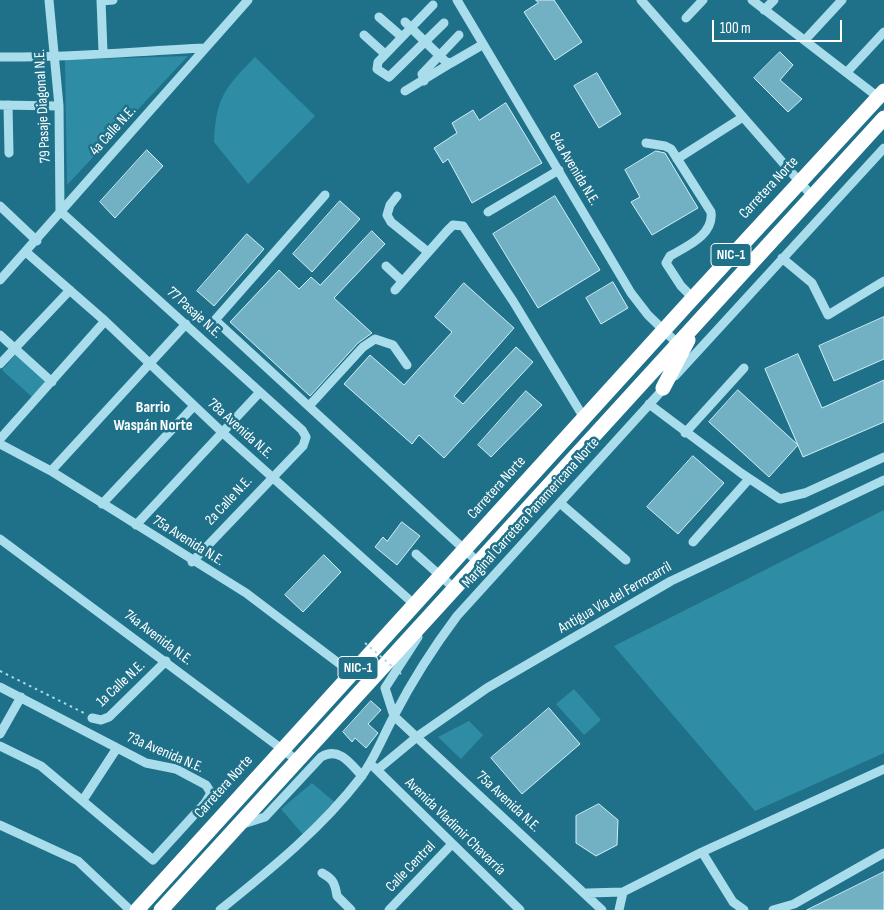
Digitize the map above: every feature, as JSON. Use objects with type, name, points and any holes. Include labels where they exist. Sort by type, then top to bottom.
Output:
[{"type":"highway","name":"Carretera Norte","points":[[137,910],[663,330],[881,94]]},
{"type":"highway","name":"NIC-1","points":[[161,910],[884,118]]},
{"type":"highway","points":[[663,388],[696,325]]},
{"type":"street","name":"79 Pasaje Diagonal N.E.","points":[[49,0],[56,58],[59,106],[60,211]]},
{"type":"street","points":[[103,52],[101,0],[113,0]]},
{"type":"street","name":"4a Calle N.E.","points":[[1,277],[37,241],[60,211],[248,0]]},
{"type":"street","name":"84a Avenida N.E.","points":[[457,0],[631,293],[663,330],[678,344]]},
{"type":"street","points":[[641,0],[812,196]]},
{"type":"street","points":[[686,18],[703,0]]},
{"type":"street","points":[[752,0],[847,72],[881,94]]},
{"type":"street","points":[[764,10],[774,0]]},
{"type":"street","points":[[805,40],[842,0]]},
{"type":"street","points":[[433,5],[408,25],[402,37],[376,65],[383,75],[389,77],[444,23]]},
{"type":"street","points":[[379,17],[402,37]]},
{"type":"street","points":[[408,25],[440,56],[450,63]]},
{"type":"street","points":[[847,72],[884,32]]},
{"type":"street","points":[[364,35],[385,54]]},
{"type":"street","points":[[424,81],[421,77],[422,74],[459,35]]},
{"type":"street","points":[[405,91],[482,45]]},
{"type":"street","points":[[0,56],[56,58],[103,52],[205,48]]},
{"type":"street","points":[[9,153],[4,105],[59,106]]},
{"type":"street","points":[[678,159],[743,117]]},
{"type":"street","points":[[646,144],[665,146],[671,149],[711,212],[712,222],[702,236],[670,256],[666,263],[681,286],[693,298]]},
{"type":"street","name":"Marginal Carretera Panamericana Norte","points":[[220,910],[302,843],[362,776],[374,767],[394,716],[431,651],[457,616],[884,148]]},
{"type":"street","points":[[488,212],[559,170]]},
{"type":"street","points":[[325,195],[215,320],[478,562]]},
{"type":"street","points":[[397,196],[390,205],[387,215],[391,222],[428,252]]},
{"type":"street","points":[[0,206],[37,241]]},
{"type":"street","name":"77 Pasaje N.E.","points":[[60,211],[302,430],[306,437]]},
{"type":"street","points":[[395,290],[453,225],[462,226],[513,301],[584,418]]},
{"type":"street","name":"78a Avenida N.E.","points":[[26,252],[105,321],[224,434],[415,605]]},
{"type":"street","points":[[782,258],[812,283],[828,315],[884,281]]},
{"type":"street","points":[[386,266],[402,281]]},
{"type":"street","points":[[0,364],[70,290]]},
{"type":"street","points":[[0,439],[105,321]]},
{"type":"street","points":[[51,470],[186,324]]},
{"type":"street","points":[[0,335],[52,382]]},
{"type":"street","points":[[309,406],[363,347],[375,339],[393,345],[408,365]]},
{"type":"street","points":[[685,433],[744,368]]},
{"type":"street","points":[[136,525],[224,434],[260,392]]},
{"type":"street","points":[[649,404],[685,433],[780,499],[805,493],[884,456]]},
{"type":"street","points":[[102,504],[194,406]]},
{"type":"street","name":"2a Calle N.E.","points":[[192,562],[272,476],[303,446],[306,437]]},
{"type":"street","name":"75a Avenida N.E.","points":[[0,444],[51,470],[192,562],[246,593],[353,674]]},
{"type":"street","points":[[693,542],[749,479]]},
{"type":"street","name":"Antigua Vía del Ferrocarril","points":[[374,767],[487,688],[671,581],[884,480]]},
{"type":"street","points":[[560,502],[626,560]]},
{"type":"street","name":"74a Avenida N.E.","points":[[0,538],[298,761]]},
{"type":"street","points":[[416,554],[454,588]]},
{"type":"street","points":[[394,716],[385,688],[438,607]]},
{"type":"street","name":"1a Calle N.E.","points":[[92,718],[101,720],[109,717],[166,661]]},
{"type":"street","name":"73a Avenida N.E.","points":[[0,687],[146,763],[176,769],[206,785],[211,793],[205,803],[153,860],[83,800]]},
{"type":"street","points":[[0,734],[20,697]]},
{"type":"street","name":"75a Avenida N.E.","points":[[394,716],[418,736],[602,910]]},
{"type":"street","points":[[0,746],[41,766],[83,800],[118,748]]},
{"type":"street","points":[[240,825],[265,817],[321,757],[328,753],[337,753],[347,759],[362,776]]},
{"type":"street","name":"Avenida Vladimir Chavarría","points":[[374,767],[520,910]]},
{"type":"street","points":[[586,893],[623,892],[702,852],[884,769]]},
{"type":"street","points":[[0,826],[78,861],[130,910]]},
{"type":"street","name":"Calle Central","points":[[389,910],[452,844]]},
{"type":"street","points":[[702,852],[734,902],[744,910]]},
{"type":"street","points":[[773,910],[794,904],[884,852]]},
{"type":"street","points":[[322,873],[336,885],[337,896],[351,910]]},
{"type":"street","points":[[619,910],[623,892]]},
{"type":"path","points":[[365,643],[401,674]]},
{"type":"path","points":[[0,671],[92,718]]},
{"type":"shaded area","points":[[188,56],[67,185],[65,60]]},
{"type":"shaded area","points":[[255,57],[315,116],[248,184],[214,142],[217,114],[224,94],[236,77]]},
{"type":"shaded area","points":[[17,353],[47,380],[32,397],[2,370]]},
{"type":"shaded area","points":[[884,510],[884,753],[755,811],[614,646]]},
{"type":"shaded area","points":[[574,689],[601,720],[584,735],[556,704]]},
{"type":"shaded area","points":[[469,721],[483,735],[461,759],[438,737]]},
{"type":"shaded area","points":[[312,783],[338,805],[306,838],[281,809]]},
{"type":"building","points":[[536,0],[554,0],[582,42],[555,60],[524,12],[538,3]]},
{"type":"building","points":[[780,52],[793,65],[780,80],[802,99],[788,112],[754,78]]},
{"type":"building","points":[[597,73],[621,114],[599,128],[574,86]]},
{"type":"building","points":[[506,103],[542,163],[472,203],[448,159],[443,163],[434,148],[457,133],[452,123],[473,110],[479,120]]},
{"type":"building","points":[[147,150],[163,166],[115,218],[100,202]]},
{"type":"building","points":[[656,151],[665,153],[698,208],[652,235],[631,202],[640,197],[625,170]]},
{"type":"building","points":[[555,196],[600,270],[538,308],[493,234]]},
{"type":"building","points":[[340,201],[360,219],[312,272],[293,254]]},
{"type":"building","points":[[372,231],[385,244],[334,298],[372,333],[358,343],[310,396],[230,322],[279,270],[299,289],[311,277],[320,285]]},
{"type":"building","points":[[247,234],[264,249],[214,306],[197,291]]},
{"type":"building","points":[[613,282],[628,308],[601,324],[586,298]]},
{"type":"building","points":[[464,283],[514,328],[454,396],[463,404],[516,347],[533,362],[444,458],[419,435],[412,444],[344,384],[370,355],[404,385],[452,332],[435,317]]},
{"type":"building","points":[[884,317],[884,359],[834,381],[819,346]]},
{"type":"building","points":[[798,354],[822,408],[884,380],[884,422],[803,457],[765,369]]},
{"type":"building","points":[[738,390],[798,445],[769,477],[709,422]]},
{"type":"building","points":[[526,391],[542,405],[491,457],[478,445]]},
{"type":"building","points":[[693,456],[724,483],[678,534],[647,507]]},
{"type":"building","points":[[402,522],[420,536],[397,565],[375,547],[383,537],[387,541]]},
{"type":"building","points":[[324,555],[341,572],[303,612],[285,595]]},
{"type":"building","points":[[371,701],[381,710],[368,724],[378,733],[366,748],[355,738],[352,742],[343,732]]},
{"type":"building","points":[[549,708],[580,744],[522,794],[491,758]]},
{"type":"building","points":[[599,804],[618,820],[617,845],[596,856],[576,843],[576,816]]},
{"type":"building","points":[[884,872],[884,910],[807,910]]},
{"type":"district","name":"Barrio Waspán Norte","points":[[153,417]]}]
